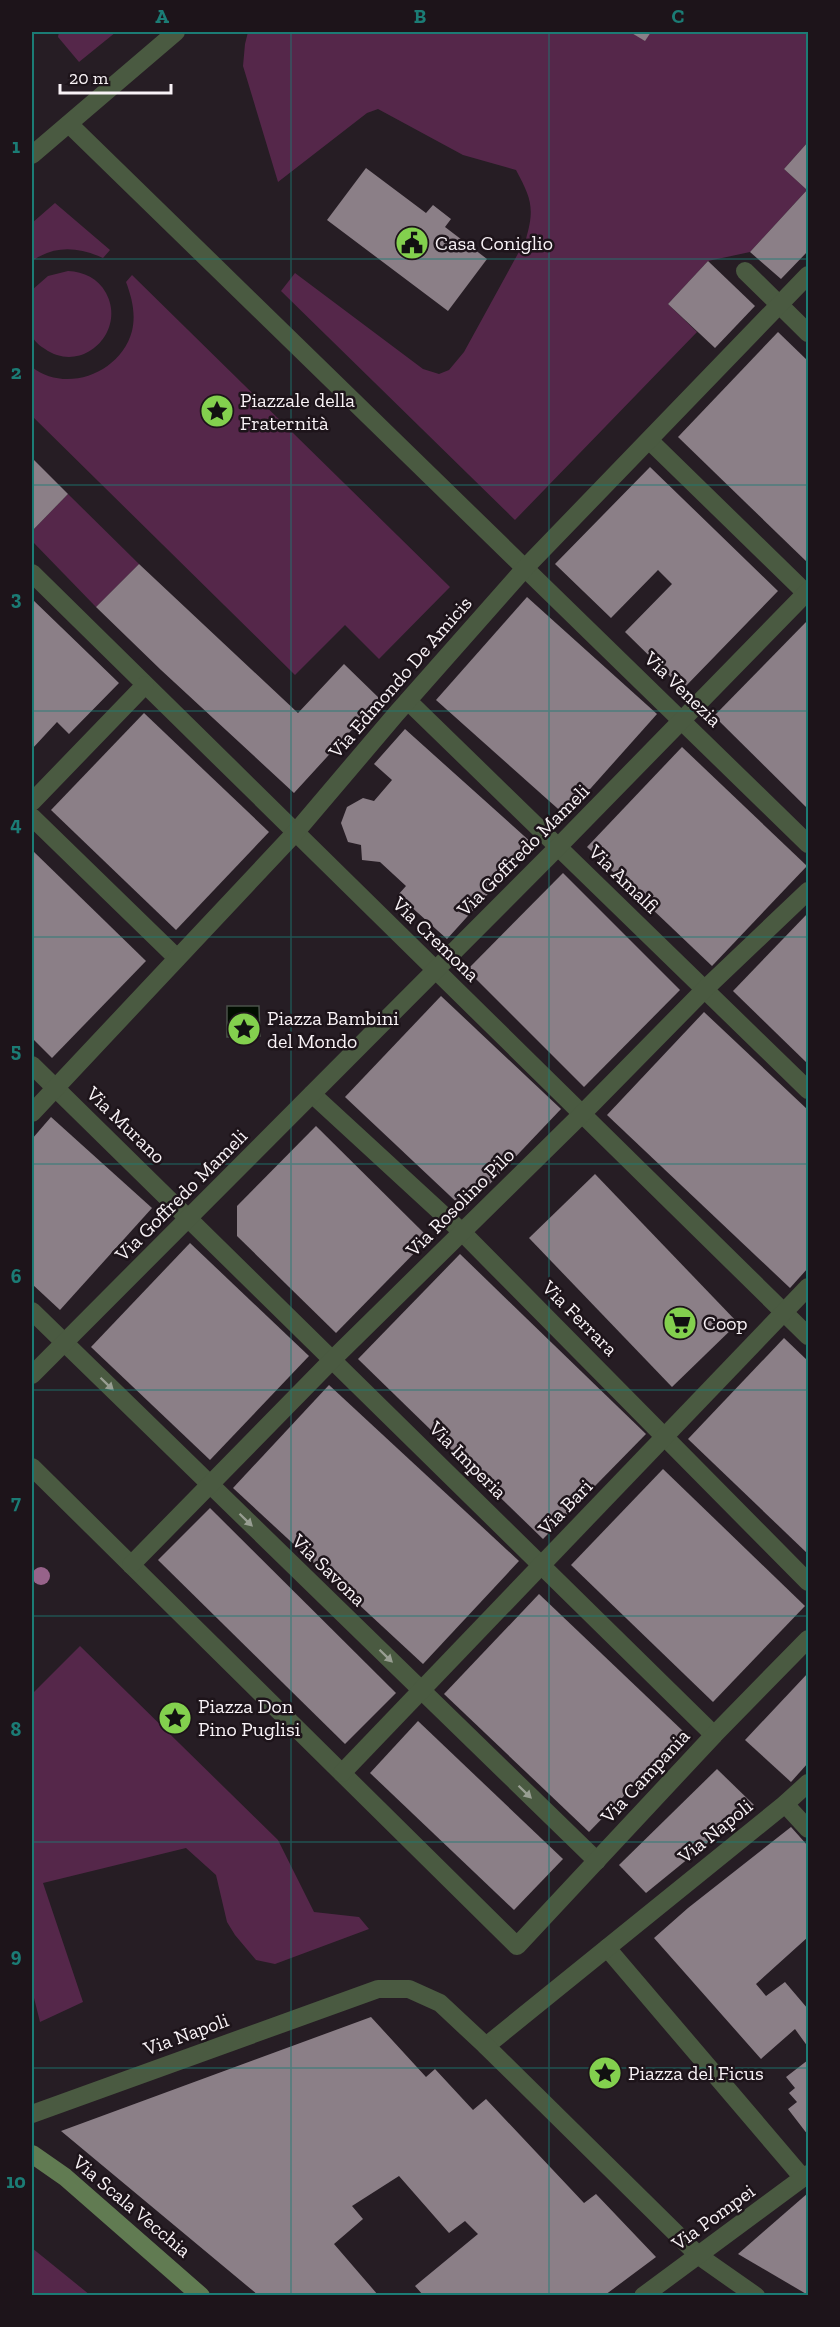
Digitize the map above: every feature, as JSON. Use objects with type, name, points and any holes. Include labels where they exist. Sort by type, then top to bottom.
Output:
[{"type":"street","points":[[32,155],[176,32]]},
{"type":"street","name":"Via Venezia","points":[[69,124],[808,844]]},
{"type":"street","points":[[745,271],[808,333]]},
{"type":"street","name":"Via Edmondo De Amicis","points":[[32,1113],[295,833],[525,568],[808,275]]},
{"type":"street","points":[[650,441],[808,593]]},
{"type":"street","name":"Via Cremona","points":[[32,573],[808,1336]]},
{"type":"street","name":"Via Goffredo Mameli","points":[[32,1376],[808,593]]},
{"type":"street","points":[[32,802],[146,685]]},
{"type":"street","name":"Via Amalfi","points":[[408,701],[808,1090]]},
{"type":"street","points":[[32,817],[177,958]]},
{"type":"street","name":"Via Rosolino Pilo","points":[[131,1565],[333,1359],[582,1114],[705,989],[808,891]]},
{"type":"street","name":"Via Murano","points":[[32,1065],[189,1218]]},
{"type":"street","name":"Via Ferrara","points":[[312,1094],[462,1232],[808,1582]]},
{"type":"street","name":"Via Imperia","points":[[189,1218],[714,1735]]},
{"type":"street","name":"Via Bari","points":[[342,1773],[808,1287]]},
{"type":"street","name":"Via Savona","points":[[32,1311],[597,1861]]},
{"type":"street","points":[[32,1467],[342,1773]]},
{"type":"street","name":"Via Campania","points":[[342,1773],[517,1946],[714,1735],[808,1639]]},
{"type":"street","name":"Via Napoli","points":[[486,2046],[808,1783]]},
{"type":"street","points":[[785,1804],[808,1829]]},
{"type":"street","points":[[607,1948],[806,2176]]},
{"type":"street","name":"Via Napoli","points":[[32,2114],[356,1996],[378,1989],[409,1989],[440,2003],[699,2256],[756,2295]]},
{"type":"street","name":"Via Scala Vecchia","points":[[32,2154],[65,2177],[198,2294]]},
{"type":"street","name":"Via Pompei","points":[[643,2295],[806,2176]]},
{"type":"shaded area","points":[[59,32],[116,32],[79,62],[58,37]]},
{"type":"shaded area","points":[[248,32],[808,32],[808,142],[784,169],[807,190],[750,252],[708,261],[668,304],[697,332],[515,520],[281,291],[295,273],[423,369],[439,374],[449,370],[464,352],[526,239],[531,211],[530,203],[516,170],[463,155],[378,109],[367,113],[278,182],[243,66]]},
{"type":"shaded area","points":[[55,203],[110,250],[103,258],[67,249],[49,252],[32,261],[32,223]]},
{"type":"shaded area","points":[[68,271],[85,274],[95,280],[106,293],[111,308],[111,322],[106,335],[86,353],[73,357],[59,356],[45,349],[34,340],[31,331],[32,290],[48,276]]},
{"type":"shaded area","points":[[132,275],[450,587],[379,659],[345,625],[295,675],[32,416],[32,367],[46,375],[60,379],[76,379],[104,368],[117,358],[126,346],[134,318],[132,300],[126,282]]},
{"type":"shaded area","points":[[68,494],[139,564],[96,607],[32,541],[32,531]]},
{"type":"shaded area","points":[[227,1006],[259,1006],[260,1036],[227,1037]]},
{"type":"shaded area","points":[[80,1646],[278,1840],[314,1912],[359,1917],[369,1929],[275,1964],[256,1960],[227,1922],[216,1875],[186,1848],[43,1883],[83,2002],[40,2022],[32,1990],[32,1694]]},
{"type":"shaded area","points":[[32,2248],[90,2295],[32,2295]]},
{"type":"building","points":[[630,32],[651,32],[645,41]]},
{"type":"building","points":[[808,142],[808,251],[781,279],[750,252],[807,190],[784,169]]},
{"type":"building","name":"Casa Coniglio","points":[[366,168],[426,213],[433,205],[451,219],[445,227],[487,259],[448,311],[327,220]]},
{"type":"building","points":[[708,261],[755,306],[715,348],[668,304]]},
{"type":"building","points":[[778,332],[808,361],[808,563],[678,437]]},
{"type":"building","points":[[32,458],[68,494],[32,531]]},
{"type":"building","points":[[650,467],[778,591],[683,689],[625,632],[672,584],[658,570],[611,618],[555,564]]},
{"type":"building","points":[[139,564],[298,713],[344,664],[380,699],[294,793],[96,607]]},
{"type":"building","points":[[527,597],[657,714],[566,816],[436,700]]},
{"type":"building","points":[[32,599],[119,683],[69,734],[57,722],[32,749]]},
{"type":"building","points":[[808,620],[808,809],[714,716]]},
{"type":"building","points":[[144,713],[269,832],[176,930],[51,810]]},
{"type":"building","points":[[405,729],[533,844],[447,939],[398,895],[406,886],[380,862],[362,860],[361,845],[348,842],[341,823],[347,807],[363,798],[374,801],[392,780],[374,764]]},
{"type":"building","points":[[682,747],[807,866],[712,966],[587,847]]},
{"type":"building","points":[[32,850],[146,961],[52,1058],[32,1038]]},
{"type":"building","points":[[563,873],[680,990],[584,1087],[467,970]]},
{"type":"building","points":[[808,913],[808,1064],[733,991]]},
{"type":"building","points":[[441,996],[561,1109],[465,1210],[345,1097]]},
{"type":"building","points":[[704,1012],[808,1110],[808,1268],[790,1288],[607,1115]]},
{"type":"building","points":[[51,1117],[152,1208],[60,1310],[32,1284],[32,1139]]},
{"type":"building","points":[[316,1126],[429,1238],[336,1333],[237,1236],[237,1206]]},
{"type":"building","points":[[595,1174],[738,1323],[672,1387],[529,1238]]},
{"type":"building","points":[[190,1243],[309,1356],[210,1460],[91,1347]]},
{"type":"building","points":[[460,1254],[646,1434],[543,1539],[358,1359]]},
{"type":"building","points":[[784,1338],[808,1361],[808,1554],[688,1439]]},
{"type":"building","points":[[329,1385],[519,1561],[423,1664],[233,1488]]},
{"type":"building","points":[[663,1469],[805,1606],[713,1702],[571,1565]]},
{"type":"building","points":[[210,1508],[396,1693],[345,1744],[158,1560]]},
{"type":"building","points":[[539,1594],[685,1733],[589,1832],[444,1694]]},
{"type":"building","points":[[808,1673],[808,1763],[791,1782],[745,1740]]},
{"type":"building","points":[[418,1721],[563,1859],[514,1910],[370,1773]]},
{"type":"building","points":[[717,1769],[754,1805],[646,1893],[619,1865]]},
{"type":"building","points":[[791,1827],[808,1846],[808,1937],[756,1984],[766,1996],[785,1982],[808,2009],[808,2047],[795,2029],[761,2059],[654,1938],[688,1908]]},
{"type":"building","points":[[371,2017],[426,2077],[435,2069],[473,2110],[486,2099],[584,2203],[596,2194],[656,2257],[605,2295],[423,2295],[415,2286],[478,2234],[465,2221],[449,2233],[399,2176],[352,2206],[363,2219],[334,2244],[378,2295],[258,2295],[61,2131]]},
{"type":"building","points":[[808,2060],[808,2135],[788,2109],[797,2102],[789,2093],[795,2088],[786,2077]]},
{"type":"building","points":[[808,2193],[808,2295],[738,2254]]},
{"type":"place","name":"Casa Coniglio","points":[[412,243]]},
{"type":"place","name":"Piazzale della Fraternità","points":[[217,411]]},
{"type":"place","name":"Piazza Bambini del Mondo","points":[[244,1029]]},
{"type":"place","name":"Coop","points":[[680,1323]]},
{"type":"place","name":"Piazza Don Pino Puglisi","points":[[175,1718]]},
{"type":"place","name":"Piazza del Ficus","points":[[605,2073]]}]
